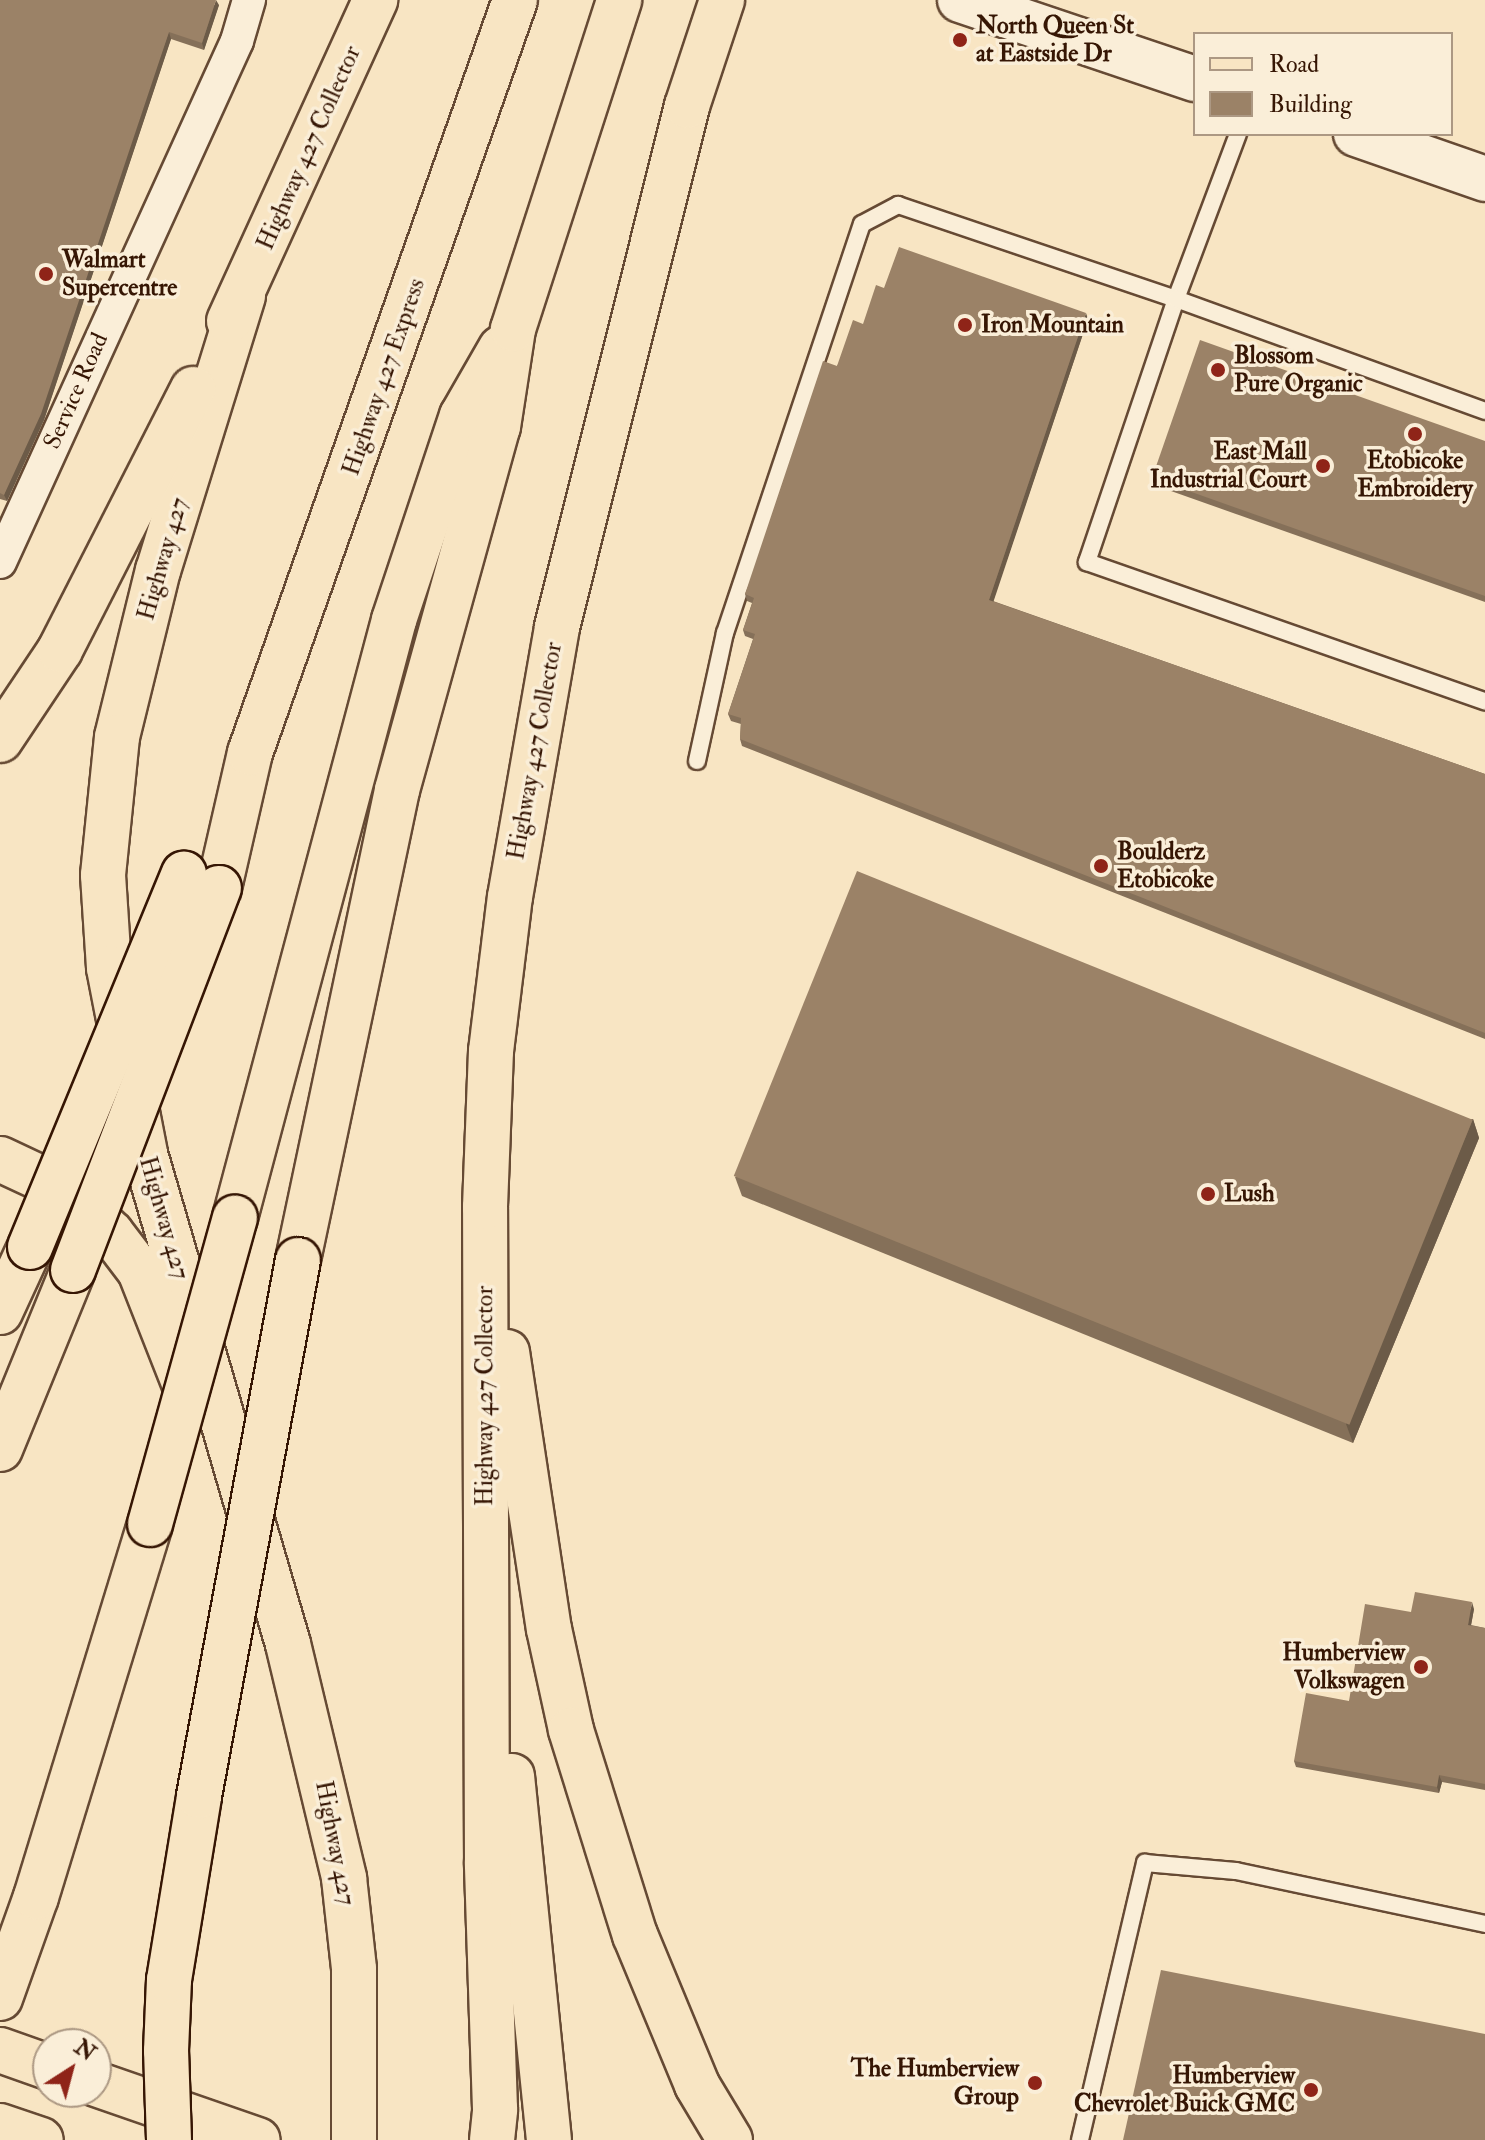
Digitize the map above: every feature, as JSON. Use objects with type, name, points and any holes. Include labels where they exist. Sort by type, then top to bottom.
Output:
[{"type":"main road","name":"Highway 427 Collector","points":[[243,296],[375,0]]},
{"type":"main road","name":"Highway 427 Express","points":[[202,881],[515,0]]},
{"type":"main road","points":[[169,2140],[166,2051],[169,1980],[199,1796],[298,1260],[397,790],[498,427],[513,329],[619,0]]},
{"type":"main road","name":"Highway 427 Collector","points":[[486,1523],[485,1207],[491,1051],[510,897],[557,627],[687,106],[722,0]]},
{"type":"main road","points":[[960,0],[1193,78]]},
{"type":"main road","points":[[1362,136],[1485,179]]},
{"type":"main road","points":[[0,740],[60,650],[243,296]]},
{"type":"main road","name":"Highway 427","points":[[243,296],[158,570],[117,737],[103,875],[109,968],[145,1154],[288,1644],[344,1878],[354,1969],[354,2140]]},
{"type":"main road","points":[[0,1998],[36,1897],[150,1524],[394,620],[462,416],[513,329]]},
{"type":"main road","points":[[0,1312],[202,881]]},
{"type":"main road","points":[[0,1449],[73,1270],[202,881]]},
{"type":"main road","points":[[0,1159],[49,1182],[86,1209],[140,1271],[288,1644]]},
{"type":"main road","points":[[485,1207],[549,1629],[571,1730],[635,1935],[697,2085],[730,2140]]},
{"type":"main road","points":[[486,1523],[487,1862],[495,2109],[492,2140]]},
{"type":"main road","points":[[486,1523],[549,2140]]},
{"type":"main road","points":[[0,2050],[32,2061]]},
{"type":"main road","points":[[112,2090],[258,2140]]},
{"type":"main road","points":[[0,2126],[41,2140]]},
{"type":"street","name":"Service Road","points":[[0,562],[237,41],[249,0]]},
{"type":"lane","points":[[1237,136],[1176,299],[1087,562],[1485,701]]},
{"type":"lane","points":[[697,761],[725,633],[862,224],[898,205],[1176,299],[1485,411]]},
{"type":"lane","points":[[1080,2140],[1145,1863],[1236,1871],[1485,1924]]},
{"type":"building","name":"Walmart Supercentre","points":[[0,0],[216,0],[202,43],[169,32],[41,414],[4,495],[0,493]]},
{"type":"building","points":[[899,247],[1086,313],[989,600],[1485,774],[1485,1033],[740,739],[741,718],[728,714],[755,634],[743,630],[754,598],[745,594],[823,361],[837,366],[853,320],[863,324],[876,285],[884,288]]},
{"type":"building","name":"East Mall Industrial Court","points":[[1200,340],[1485,441],[1485,596],[1152,478]]},
{"type":"building","points":[[857,871],[1473,1120],[1349,1425],[734,1176]]},
{"type":"building","name":"Humberview Volkswagen","points":[[1415,1592],[1472,1602],[1468,1625],[1485,1628],[1485,1784],[1439,1775],[1437,1787],[1294,1761],[1306,1693],[1349,1701],[1365,1604],[1411,1612]]},
{"type":"building","name":"Humberview Chevrolet Buick GMC","points":[[1161,1970],[1485,2034],[1485,2140],[1123,2140]]},
{"type":"place","name":"North Queen St at Eastside Dr","points":[[960,40]]},
{"type":"place","name":"Walmart Supercentre","points":[[46,274]]},
{"type":"place","name":"Iron Mountain","points":[[965,325]]},
{"type":"place","name":"Blossom Pure Organic","points":[[1218,370]]},
{"type":"place","name":"Etobicoke Embroidery","points":[[1415,434]]},
{"type":"place","name":"East Mall Industrial Court","points":[[1323,466]]},
{"type":"place","name":"Boulderz Etobicoke","points":[[1101,866]]},
{"type":"place","name":"Lush","points":[[1208,1194]]},
{"type":"place","name":"Humberview Volkswagen","points":[[1421,1667]]},
{"type":"place","name":"The Humberview Group","points":[[1035,2083]]},
{"type":"place","name":"Humberview Chevrolet Buick GMC","points":[[1311,2090]]}]
